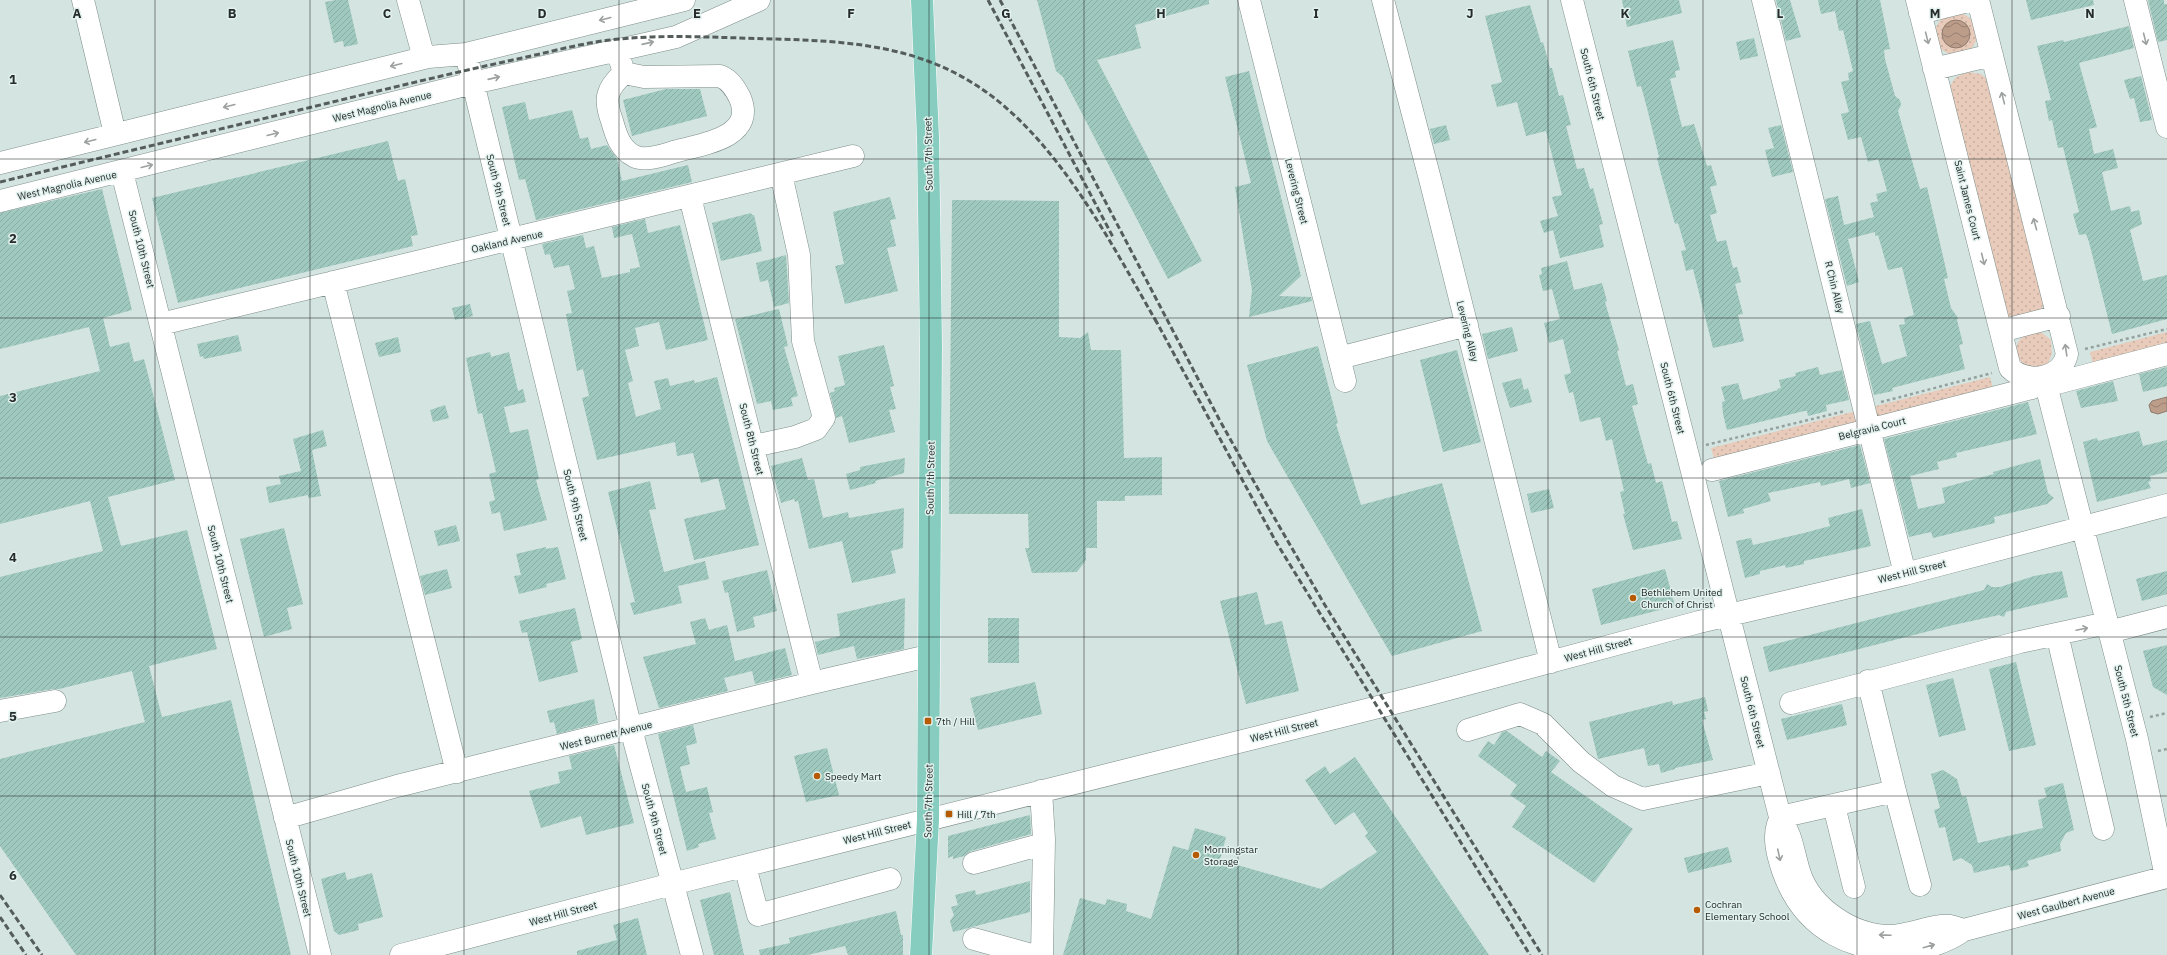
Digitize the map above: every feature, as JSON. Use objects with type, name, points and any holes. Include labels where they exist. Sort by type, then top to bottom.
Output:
[{"type":"main road","name":"South 7th Street","points":[[921,955],[928,820],[931,345],[928,136],[922,0]]},
{"type":"street","points":[[83,0],[116,134]]},
{"type":"street","points":[[408,0],[424,58]]},
{"type":"street","points":[[0,163],[424,58],[466,54],[684,0]]},
{"type":"street","name":"West Magnolia Avenue","points":[[0,201],[122,172],[473,83],[676,37],[759,0]]},
{"type":"street","name":"Levering Street","points":[[1249,0],[1345,381]]},
{"type":"street","name":"Levering Alley","points":[[1383,0],[1467,325],[1551,662]]},
{"type":"street","name":"South 6th Street","points":[[1572,0],[1777,807]]},
{"type":"street","name":"R Chin Alley","points":[[1763,0],[1905,574]]},
{"type":"street","name":"Saint James Court","points":[[1972,0],[1919,6],[2010,368],[2020,376],[2045,382],[2052,374],[2063,366],[2067,354]]},
{"type":"street","points":[[1978,0],[2059,316],[2067,354]]},
{"type":"street","points":[[2136,0],[2167,126]]},
{"type":"street","points":[[617,50],[624,73]]},
{"type":"street","name":"South 9th Street","points":[[466,54],[631,729],[692,955]]},
{"type":"street","points":[[1934,69],[1992,55]]},
{"type":"street","points":[[624,73],[644,77],[720,76],[730,83],[740,100],[742,110],[740,122],[734,130],[722,139],[650,158],[636,157],[626,152],[618,140],[609,114],[607,93],[612,84],[624,73]]},
{"type":"street","name":"Oakland Avenue","points":[[161,324],[853,156]]},
{"type":"street","name":"South 10th Street","points":[[122,172],[284,818],[320,955]]},
{"type":"street","points":[[754,446],[795,437],[816,429],[824,418],[804,341],[798,255],[781,174]]},
{"type":"street","name":"South 8th Street","points":[[690,196],[754,446],[812,683]]},
{"type":"street","points":[[333,282],[457,772]]},
{"type":"street","points":[[2001,331],[2059,316]]},
{"type":"street","points":[[1339,358],[1467,325]]},
{"type":"street","name":"Belgravia Court","points":[[1712,470],[2045,382],[2167,354]]},
{"type":"street","points":[[2045,382],[2082,527]]},
{"type":"street","name":"West Hill Street","points":[[402,955],[449,950],[672,884],[1551,662],[1699,622],[1905,574],[2167,506]]},
{"type":"street","name":"South 5th Street","points":[[2082,527],[2136,739],[2167,877]]},
{"type":"street","points":[[1791,703],[1868,681],[2057,634],[2108,628],[2167,618]]},
{"type":"street","points":[[2057,634],[2103,829]]},
{"type":"street","name":"West Burnett Avenue","points":[[284,818],[457,772],[812,683],[928,656]]},
{"type":"street","points":[[1868,681],[1920,885]]},
{"type":"street","points":[[0,711],[55,701]]},
{"type":"street","points":[[1468,730],[1520,714],[1543,724],[1581,762],[1613,786],[1643,799],[1769,773]]},
{"type":"street","points":[[1041,791],[1043,844],[1042,955]]},
{"type":"street","points":[[1777,807],[1834,806],[1895,791]]},
{"type":"street","points":[[1834,806],[1854,887]]},
{"type":"street","name":"West Gaulbert Avenue","points":[[1777,807],[1775,834],[1781,864],[1788,886],[1802,909],[1830,935],[1856,947],[1893,952],[1924,948],[1953,939],[1964,930],[2167,877]]},
{"type":"street","points":[[974,863],[1043,844]]},
{"type":"street","points":[[745,866],[758,915],[890,879]]},
{"type":"street","points":[[974,939],[1032,955]]},
{"type":"path","points":[[2067,354],[2167,329]]},
{"type":"shaded area","points":[[1956,13],[1971,19],[1977,34],[1971,49],[1956,55],[1941,49],[1935,34],[1941,19]]},
{"type":"shaded area","points":[[1968,72],[1981,74],[1988,80],[2044,303],[2041,311],[2013,319],[2006,315],[1949,87],[1956,77]]},
{"type":"shaded area","points":[[2041,332],[2051,340],[2052,354],[2046,368],[2027,366],[2023,364],[2018,356],[2017,344],[2025,336]]},
{"type":"shaded area","points":[[2167,332],[2167,350],[2094,369],[2090,352]]},
{"type":"shaded area","points":[[1990,377],[1995,395],[1877,425],[1872,407]]},
{"type":"shaded area","points":[[1856,411],[1860,429],[1716,466],[1711,448]]},
{"type":"water","points":[[1956,20],[1962,21],[1966,24],[1969,28],[1969,40],[1966,44],[1962,47],[1956,48],[1950,47],[1946,44],[1943,40],[1942,34],[1943,28],[1946,24],[1950,21]]},
{"type":"water","points":[[2167,397],[2167,411],[2158,414],[2151,412],[2149,405],[2152,401]]},
{"type":"building","points":[[348,0],[358,44],[344,47],[343,41],[334,43],[325,2]]},
{"type":"building","points":[[1037,0],[1209,0],[1209,4],[1135,25],[1141,48],[1097,60],[1202,261],[1168,279],[1063,77],[1056,71]]},
{"type":"building","points":[[1622,0],[1679,0],[1682,13],[1627,27]]},
{"type":"building","points":[[1776,0],[1790,0],[1801,37],[1786,41]]},
{"type":"building","points":[[1818,0],[1880,0],[1890,49],[1884,50],[1885,59],[1895,96],[1900,100],[1901,105],[1898,111],[1920,189],[1927,187],[1948,278],[1944,279],[1951,308],[1958,318],[1957,320],[1963,344],[1959,345],[1965,369],[1892,388],[1893,391],[1874,395],[1856,324],[1870,321],[1882,364],[1907,356],[1899,325],[1905,324],[1904,318],[1914,315],[1902,267],[1888,270],[1878,235],[1875,236],[1875,232],[1848,239],[1859,282],[1847,286],[1825,199],[1838,196],[1844,225],[1874,217],[1870,203],[1878,201],[1876,194],[1887,191],[1878,159],[1868,162],[1861,137],[1848,140],[1841,114],[1849,112],[1841,82],[1849,80],[1848,73],[1853,71],[1843,30],[1839,31],[1835,11],[1821,14]]},
{"type":"building","points":[[2026,0],[2093,0],[2094,5],[2031,20]]},
{"type":"building","points":[[2148,0],[2164,0],[2164,4],[2167,4],[2167,40],[2158,42]]},
{"type":"building","points":[[1530,5],[1541,43],[1543,42],[1550,68],[1552,68],[1559,96],[1563,95],[1571,125],[1566,126],[1577,169],[1584,168],[1590,189],[1593,188],[1603,224],[1599,225],[1604,247],[1560,258],[1553,230],[1544,233],[1540,221],[1558,216],[1552,197],[1562,195],[1546,131],[1526,136],[1517,102],[1497,107],[1491,85],[1502,82],[1485,16]]},
{"type":"building","points":[[2129,26],[2134,48],[2079,63],[2097,127],[2089,129],[2094,154],[2113,149],[2118,168],[2102,172],[2111,211],[2130,206],[2131,212],[2139,210],[2142,224],[2130,230],[2143,281],[2167,275],[2167,319],[2112,334],[2089,242],[2086,234],[2079,235],[2073,214],[2079,212],[2063,147],[2058,148],[2052,120],[2049,121],[2045,101],[2051,100],[2037,46],[2063,40],[2064,42]]},
{"type":"building","points":[[1754,38],[1758,56],[1740,60],[1736,42]]},
{"type":"building","points":[[1673,40],[1680,70],[1675,71],[1676,77],[1670,79],[1682,127],[1694,124],[1707,166],[1711,165],[1717,185],[1710,187],[1717,213],[1710,215],[1717,242],[1726,240],[1733,268],[1737,267],[1741,282],[1735,284],[1743,314],[1738,315],[1744,341],[1713,348],[1693,269],[1686,271],[1681,251],[1686,250],[1678,223],[1675,224],[1657,158],[1659,157],[1647,108],[1641,86],[1637,87],[1628,51]]},
{"type":"building","points":[[1249,71],[1301,276],[1279,296],[1311,297],[1312,301],[1249,317],[1252,290],[1235,187],[1251,183],[1225,77]]},
{"type":"building","points":[[2141,76],[2152,120],[2140,122],[2134,98],[2130,99],[2124,80]]},
{"type":"building","points":[[666,89],[700,89],[707,116],[632,136],[623,100]]},
{"type":"building","points":[[525,102],[529,120],[572,110],[580,139],[588,137],[591,149],[607,145],[617,159],[622,181],[688,165],[692,182],[536,220],[525,179],[519,180],[502,107]]},
{"type":"building","points":[[1446,125],[1450,140],[1434,144],[1430,129]]},
{"type":"building","points":[[1781,125],[1793,172],[1772,177],[1765,150],[1774,148],[1768,128]]},
{"type":"building","points":[[388,141],[398,181],[405,179],[418,235],[411,236],[413,246],[178,303],[152,198]]},
{"type":"building","points":[[102,189],[132,310],[103,318],[110,347],[129,342],[134,362],[144,359],[175,480],[108,497],[121,546],[187,530],[217,649],[149,666],[162,717],[231,700],[291,955],[76,955],[0,846],[0,759],[145,722],[132,671],[59,689],[0,698],[0,577],[103,551],[90,501],[0,524],[0,396],[100,371],[89,327],[0,349],[0,213]]},
{"type":"building","points":[[890,197],[896,219],[890,220],[896,246],[887,248],[898,291],[845,304],[835,266],[844,264],[833,212]]},
{"type":"building","points":[[952,200],[1059,201],[1059,337],[1080,338],[1088,332],[1091,350],[1121,350],[1124,458],[1162,457],[1162,495],[1125,496],[1125,501],[1097,501],[1097,548],[1086,548],[1086,560],[1077,572],[1032,573],[1025,548],[1029,548],[1028,514],[949,514]]},
{"type":"building","points":[[751,213],[754,215],[762,251],[721,261],[712,223]]},
{"type":"building","points":[[645,219],[648,233],[680,225],[708,340],[666,350],[659,322],[635,328],[639,346],[625,350],[633,381],[628,383],[636,417],[661,409],[654,381],[668,378],[670,386],[694,380],[695,383],[717,377],[759,545],[694,560],[684,519],[726,509],[718,478],[701,483],[693,453],[677,456],[675,442],[597,460],[582,398],[589,396],[583,369],[577,371],[566,314],[572,313],[567,291],[575,289],[569,265],[554,268],[550,254],[545,255],[542,244],[583,235],[586,248],[594,246],[602,278],[630,272],[630,269],[640,267],[632,234],[614,238],[612,227]]},
{"type":"building","points":[[786,255],[789,303],[774,307],[768,280],[760,282],[756,263]]},
{"type":"building","points":[[1567,261],[1574,290],[1602,283],[1607,301],[1605,302],[1619,350],[1617,351],[1626,386],[1633,384],[1638,404],[1632,406],[1648,464],[1651,463],[1656,483],[1662,481],[1672,522],[1677,521],[1682,539],[1633,550],[1623,514],[1625,514],[1620,492],[1624,491],[1612,439],[1606,441],[1600,417],[1580,422],[1573,392],[1569,393],[1564,375],[1571,373],[1563,339],[1549,343],[1544,323],[1560,319],[1552,289],[1543,291],[1539,275],[1542,274],[1541,268]]},
{"type":"building","points":[[470,304],[473,316],[455,320],[452,308]]},
{"type":"building","points":[[779,309],[788,346],[784,347],[798,396],[791,398],[793,406],[773,410],[771,401],[757,404],[735,319]]},
{"type":"building","points":[[1512,327],[1518,351],[1488,359],[1482,334]]},
{"type":"building","points":[[238,335],[242,351],[204,359],[203,356],[200,357],[197,344]]},
{"type":"building","points":[[398,337],[401,352],[379,357],[375,343]]},
{"type":"building","points":[[884,345],[894,386],[890,387],[896,409],[889,410],[895,432],[849,443],[842,416],[836,418],[830,393],[835,391],[834,388],[845,385],[838,356]]},
{"type":"building","points":[[1318,346],[1338,423],[1336,424],[1361,505],[1442,483],[1482,631],[1392,656],[1267,441],[1247,365]]},
{"type":"building","points":[[1457,350],[1481,442],[1443,452],[1420,360]]},
{"type":"building","points":[[490,352],[491,357],[509,352],[518,391],[523,389],[526,402],[504,407],[510,433],[528,429],[539,479],[536,480],[547,520],[504,531],[500,512],[492,514],[489,502],[495,500],[489,474],[496,472],[482,413],[478,414],[466,358]]},
{"type":"building","points":[[1818,367],[1820,375],[1842,370],[1849,400],[1826,405],[1827,411],[1808,416],[1807,411],[1804,411],[1727,430],[1722,402],[1725,401],[1721,387],[1738,383],[1743,400],[1778,390],[1777,389],[1781,388],[1779,380],[1796,376],[1795,373]]},
{"type":"building","points":[[2167,367],[2167,386],[2143,392],[2139,374]]},
{"type":"building","points":[[1521,378],[1524,390],[1528,388],[1532,402],[1510,408],[1502,383]]},
{"type":"building","points":[[2113,381],[2118,401],[2081,408],[2076,391]]},
{"type":"building","points":[[2028,402],[2037,434],[1956,453],[1957,457],[1937,462],[1939,469],[1910,476],[1918,509],[1945,503],[1942,488],[1994,474],[1993,472],[2040,459],[2048,493],[2054,498],[2047,504],[1994,517],[1995,523],[1933,538],[1931,532],[1909,537],[1884,439]]},
{"type":"building","points":[[445,405],[449,418],[433,422],[430,410]]},
{"type":"building","points":[[323,430],[327,446],[312,450],[321,496],[308,498],[308,495],[269,503],[266,487],[281,484],[279,476],[301,471],[293,439]]},
{"type":"building","points":[[2139,431],[2143,446],[2167,440],[2167,472],[2150,476],[2151,481],[2148,482],[2151,488],[2097,502],[2083,442],[2097,438],[2098,441]]},
{"type":"building","points":[[1860,445],[1870,483],[1851,488],[1849,479],[1821,486],[1820,482],[1768,493],[1771,501],[1743,509],[1744,513],[1728,517],[1719,481]]},
{"type":"building","points":[[802,458],[808,480],[814,479],[823,518],[848,512],[849,518],[904,508],[903,548],[891,551],[896,573],[852,583],[842,541],[809,549],[798,501],[795,502],[794,499],[781,503],[771,466]]},
{"type":"building","points":[[905,458],[904,473],[850,490],[846,474],[860,470],[860,467]]},
{"type":"building","points":[[650,481],[656,509],[649,510],[664,572],[705,561],[709,579],[678,586],[682,603],[634,615],[630,603],[635,602],[608,492]]},
{"type":"building","points":[[1549,489],[1554,508],[1531,513],[1527,494]]},
{"type":"building","points":[[1862,509],[1871,546],[1804,561],[1804,564],[1786,568],[1785,565],[1760,571],[1760,574],[1745,578],[1736,541],[1751,538],[1753,545],[1804,533],[1830,526],[1828,518]]},
{"type":"building","points":[[456,525],[460,541],[438,546],[434,531]]},
{"type":"building","points":[[284,528],[303,604],[287,608],[292,629],[264,637],[240,539]]},
{"type":"building","points":[[546,547],[546,549],[558,547],[566,579],[546,584],[547,587],[519,594],[514,576],[521,575],[516,554]]},
{"type":"building","points":[[447,569],[452,588],[425,595],[420,576]]},
{"type":"building","name":"Bethlehem United Church of Christ","points":[[1665,569],[1675,606],[1601,625],[1592,589]]},
{"type":"building","points":[[767,570],[777,611],[753,617],[755,627],[737,632],[728,592],[725,593],[722,581]]},
{"type":"building","points":[[2062,571],[2068,597],[2006,612],[2004,617],[1999,615],[1949,626],[1769,672],[1763,647],[1984,590],[1987,584],[1992,587],[2000,587],[2034,576]]},
{"type":"building","points":[[2167,571],[2167,594],[2142,601],[2136,579]]},
{"type":"building","points":[[1257,592],[1265,625],[1282,621],[1299,691],[1246,704],[1220,601]]},
{"type":"building","points":[[905,598],[904,649],[857,659],[854,646],[818,655],[815,642],[840,636],[837,614]]},
{"type":"building","points":[[575,608],[582,639],[571,642],[578,672],[539,682],[527,632],[522,633],[519,621]]},
{"type":"building","points":[[705,618],[709,630],[727,625],[735,661],[785,648],[792,675],[755,684],[752,671],[724,678],[728,691],[659,708],[643,657],[696,644],[690,622]]},
{"type":"building","points":[[988,618],[1019,618],[1019,663],[988,663]]},
{"type":"building","points":[[2167,645],[2167,695],[2153,687],[2143,651]]},
{"type":"building","points":[[2016,662],[2036,745],[2009,751],[1989,669]]},
{"type":"building","points":[[1953,678],[1966,730],[1939,737],[1926,685]]},
{"type":"building","points":[[1035,682],[1042,714],[978,730],[970,698]]},
{"type":"building","points":[[1705,697],[1708,711],[1704,712],[1706,719],[1702,720],[1713,760],[1675,768],[1661,773],[1659,764],[1648,766],[1644,748],[1598,759],[1589,722],[1672,701],[1673,705]]},
{"type":"building","points":[[594,699],[598,723],[557,734],[554,722],[550,723],[547,711]]},
{"type":"building","points":[[1842,704],[1847,725],[1787,740],[1781,719]]},
{"type":"building","points":[[693,725],[697,743],[686,746],[690,764],[680,767],[686,792],[707,787],[713,812],[709,813],[716,839],[698,844],[699,847],[687,851],[658,734]]},
{"type":"building","points":[[1507,731],[1542,757],[1546,751],[1560,761],[1551,772],[1633,829],[1594,883],[1512,827],[1526,806],[1510,795],[1517,785],[1478,756],[1488,741],[1494,745],[1502,732]]},
{"type":"building","points":[[614,745],[634,823],[586,835],[581,816],[541,828],[529,791],[560,783],[558,772],[572,769],[569,756]]},
{"type":"building","name":"Speedy Mart","points":[[827,748],[839,795],[806,802],[794,756]]},
{"type":"building","name":"Morningstar Storage","points":[[1355,757],[1489,955],[1063,955],[1080,898],[1105,905],[1107,899],[1127,904],[1126,911],[1151,919],[1173,846],[1188,850],[1195,828],[1226,837],[1220,860],[1321,889],[1377,852],[1365,836],[1368,833],[1354,812],[1335,825],[1305,780],[1325,766],[1330,774]]},
{"type":"building","points":[[1943,770],[1957,779],[1962,797],[1966,796],[1978,843],[2043,828],[2038,800],[2047,797],[2044,788],[2063,783],[2074,830],[2066,833],[2060,844],[2061,851],[2027,861],[2029,866],[2011,871],[2009,865],[1974,873],[1972,865],[1961,858],[1953,861],[1945,827],[1939,828],[1934,810],[1940,808],[1931,774]]},
{"type":"building","points":[[1030,815],[1031,834],[971,851],[964,856],[953,859],[953,856],[948,858],[948,836]]},
{"type":"building","points":[[1728,847],[1732,862],[1688,873],[1684,858]]},
{"type":"building","points":[[345,872],[347,880],[372,873],[383,917],[358,924],[359,930],[339,935],[334,931],[321,879]]},
{"type":"building","points":[[1030,881],[1030,912],[953,932],[950,921],[954,915],[951,907],[958,905],[955,895],[975,890],[976,895]]},
{"type":"building","points":[[730,892],[744,955],[714,955],[700,900]]},
{"type":"building","points":[[896,911],[901,935],[903,935],[903,955],[848,955],[845,946],[808,955],[760,955],[759,950],[790,943],[789,938]]},
{"type":"building","points":[[638,918],[647,955],[577,955],[577,951],[617,940],[613,925]]},
{"type":"railway","points":[[988,0],[1114,239]]},
{"type":"railway","points":[[1000,0],[1219,419],[1267,505],[1323,602],[1542,955]]},
{"type":"railway","points":[[0,182],[417,82],[594,42],[639,38],[717,37],[827,41],[852,44],[876,47],[925,60],[971,82],[1001,103],[1028,129],[1078,190],[1120,258],[1157,323]]},
{"type":"railway","points":[[1155,319],[1276,542],[1530,955]]},
{"type":"railway","points":[[0,895],[42,955]]},
{"type":"railway","points":[[0,917],[26,955]]},
{"type":"place","name":"Bethlehem United Church of Christ","points":[[1633,598]]},
{"type":"place","name":"7th / Hill","points":[[928,721]]},
{"type":"place","name":"Speedy Mart","points":[[817,776]]},
{"type":"place","name":"Hill / 7th","points":[[949,814]]},
{"type":"place","name":"Morningstar Storage","points":[[1196,855]]},
{"type":"place","name":"Cochran Elementary School","points":[[1697,910]]}]
